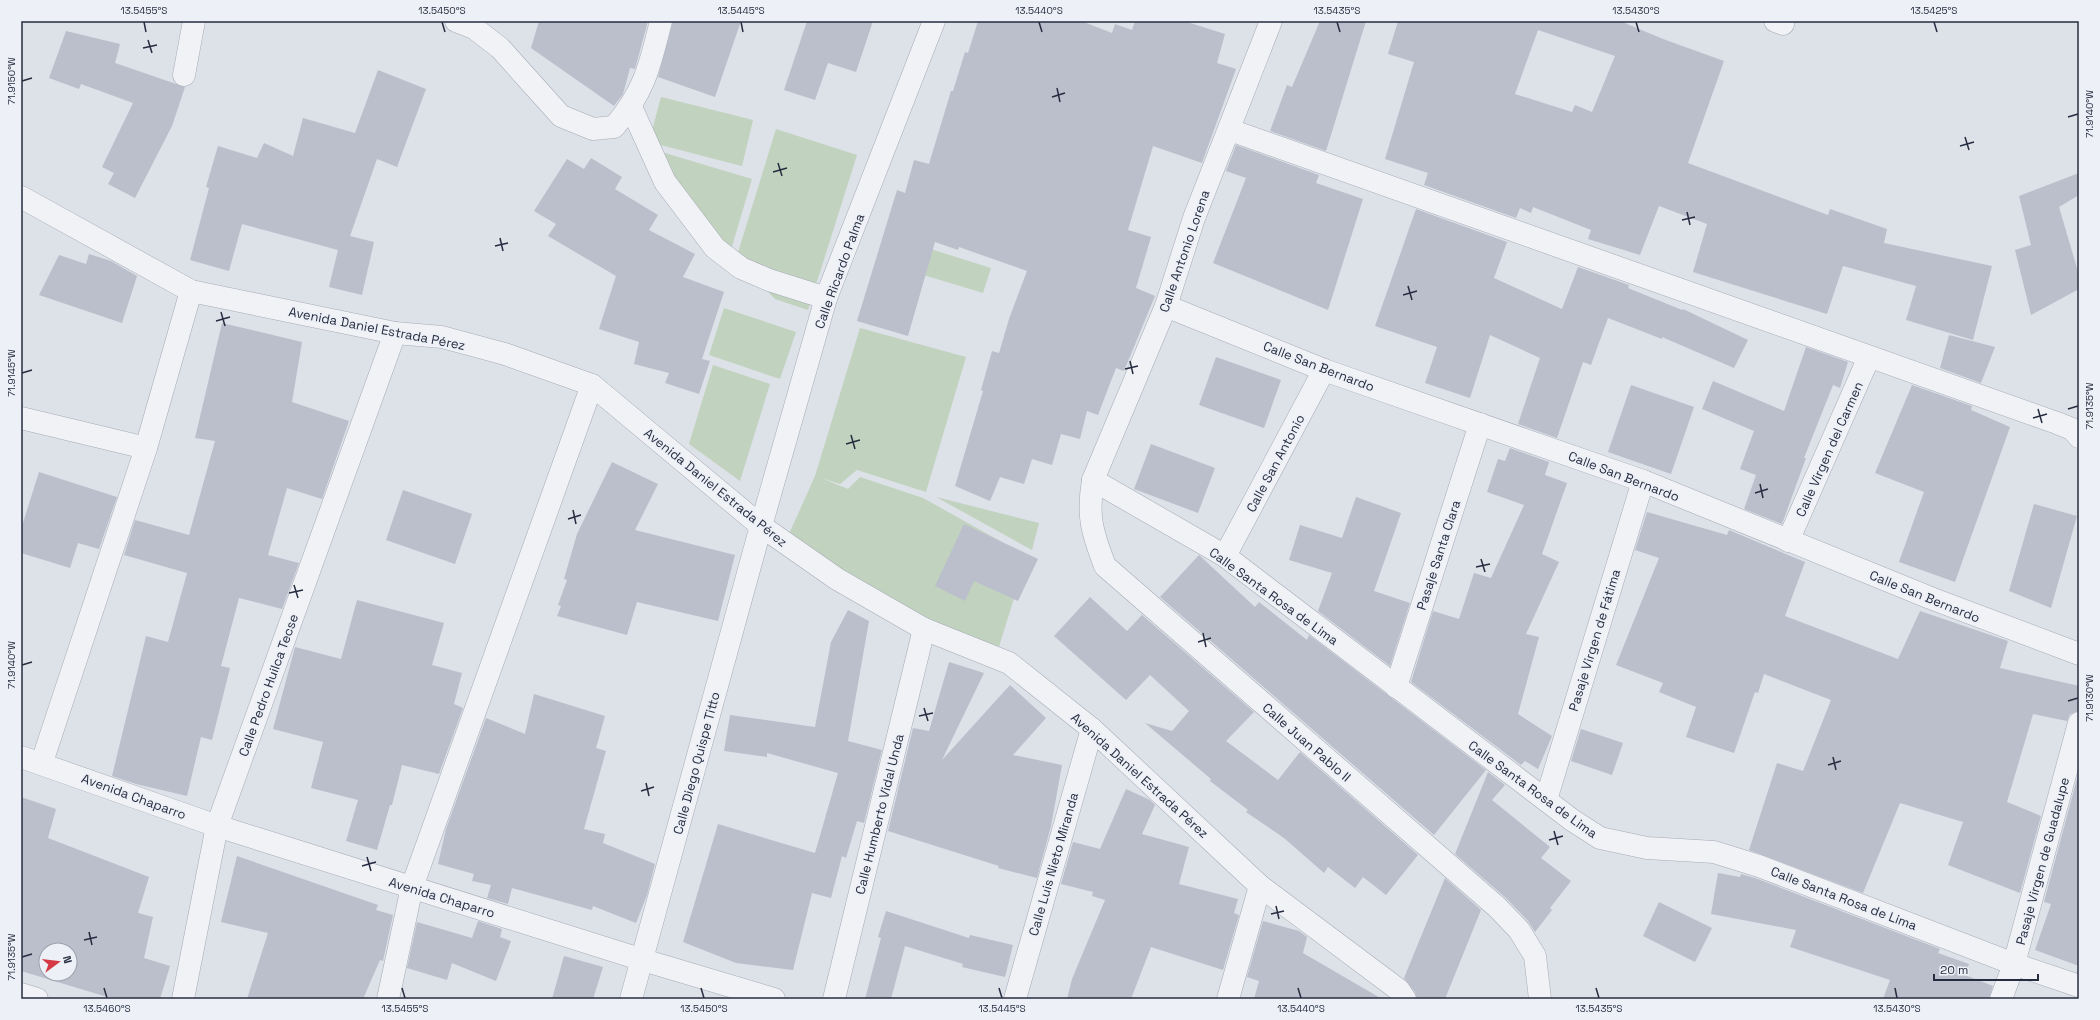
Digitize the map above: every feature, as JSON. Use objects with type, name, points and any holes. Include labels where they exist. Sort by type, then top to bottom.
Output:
[{"type":"street","points":[[184,75],[194,21]]},
{"type":"street","points":[[456,21],[474,28],[500,48],[561,116],[593,129],[614,127],[631,107],[648,73],[661,21]]},
{"type":"street","name":"Calle Ricardo Palma","points":[[761,526],[826,298],[934,21]]},
{"type":"street","name":"Calle Antonio Lorena","points":[[1093,480],[1166,306],[1194,218],[1230,130],[1271,21]]},
{"type":"street","points":[[631,107],[665,182],[715,248],[741,268],[768,280],[826,298]]},
{"type":"street","points":[[1230,130],[2057,423],[2072,429],[2079,437]]},
{"type":"street","name":"Avenida Daniel Estrada Pérez","points":[[21,197],[191,292],[394,333],[442,337],[505,354],[592,385],[761,526],[837,579],[924,630],[1009,663],[1092,729],[1260,886],[1399,990],[1405,999]]},
{"type":"street","points":[[42,762],[146,448],[191,292]]},
{"type":"street","name":"Calle San Bernardo","points":[[1166,306],[1324,370],[1643,481],[1788,542],[1995,623],[2079,654]]},
{"type":"street","name":"Calle Pedro Huilca Tecse","points":[[183,999],[217,826],[394,333]]},
{"type":"street","name":"Calle Virgen del Carmen","points":[[1788,542],[1869,357]]},
{"type":"street","name":"Calle San Antonio","points":[[1225,556],[1324,370]]},
{"type":"street","points":[[388,999],[412,888],[592,385]]},
{"type":"street","points":[[21,418],[146,448]]},
{"type":"street","name":"Pasaje Santa Clara","points":[[1396,687],[1480,424]]},
{"type":"street","name":"Calle Santa Rosa de Lima","points":[[1093,480],[1225,556],[1546,800],[1600,838],[1647,848],[1714,852],[1759,866],[2014,964],[2079,986]]},
{"type":"street","name":"Calle Juan Pablo II","points":[[1093,480],[1089,502],[1090,515],[1093,534],[1105,566],[1497,907],[1519,930],[1535,956],[1540,999]]},
{"type":"street","name":"Pasaje Virgen de Fátima","points":[[1546,800],[1643,481]]},
{"type":"street","name":"Calle Diego Quispe Titto","points":[[631,999],[643,960],[761,526]]},
{"type":"street","name":"Calle Humberto Vidal Unda","points":[[834,999],[924,630]]},
{"type":"street","name":"Pasaje Virgen de Guadalupe","points":[[2001,999],[2014,964],[2079,723]]},
{"type":"street","name":"Calle Luis Nieto Miranda","points":[[1015,999],[1092,729]]},
{"type":"street","name":"Avenida Chaparro","points":[[21,756],[42,762],[217,826],[643,960],[774,999]]},
{"type":"street","points":[[1228,999],[1260,886]]},
{"type":"street","points":[[21,994],[37,999]]},
{"type":"green space","points":[[661,97],[753,120],[742,166],[649,142]]},
{"type":"green space","points":[[776,129],[857,155],[808,310],[775,299],[736,259]]},
{"type":"green space","points":[[648,148],[752,179],[730,253]]},
{"type":"green space","points":[[892,237],[991,268],[983,293],[884,263]]},
{"type":"green space","points":[[724,308],[796,332],[780,379],[709,355]]},
{"type":"green space","points":[[860,328],[966,357],[926,492],[857,470],[840,484],[821,478],[848,489],[860,477],[923,498],[1027,556],[998,650],[862,600],[789,534],[815,476]]},
{"type":"green space","points":[[713,365],[770,384],[740,481],[689,444]]},
{"type":"green space","points":[[936,497],[1039,523],[1032,550]]},
{"type":"building","points":[[539,21],[648,21],[635,69],[630,68],[623,94],[614,106],[531,48]]},
{"type":"building","points":[[673,21],[741,21],[715,97],[658,77]]},
{"type":"building","points":[[807,21],[873,21],[856,72],[828,63],[815,100],[784,90]]},
{"type":"building","points":[[978,21],[1081,21],[1112,33],[1115,24],[1132,30],[1135,21],[1184,21],[1225,34],[1217,63],[1236,69],[1202,163],[1153,146],[1128,230],[1151,237],[1136,288],[1155,296],[1124,371],[1116,368],[1098,415],[1087,411],[1080,439],[1061,434],[1052,465],[1032,459],[1024,484],[1000,477],[990,501],[955,486],[983,391],[981,390],[992,351],[999,353],[1009,319],[1027,271],[959,247],[958,250],[935,242],[908,336],[857,321],[897,190],[905,193],[914,160],[929,164],[951,91],[953,91],[965,52],[968,53]]},
{"type":"building","points":[[1320,21],[1366,21],[1326,151],[1270,131],[1287,85],[1292,87]]},
{"type":"building","points":[[1398,21],[1620,21],[1663,39],[1724,61],[1688,163],[1828,215],[1830,209],[1887,229],[1884,243],[1992,266],[1973,340],[1906,320],[1916,286],[1843,266],[1827,314],[1693,272],[1707,224],[1659,206],[1640,255],[1588,239],[1591,230],[1533,207],[1531,213],[1520,208],[1516,218],[1424,185],[1428,173],[1385,159],[1414,62],[1388,54]],"holes":[[[1538,30],[1615,56],[1592,112],[1575,105],[1572,112],[1515,94]]]},
{"type":"building","points":[[66,31],[120,44],[115,63],[185,87],[172,126],[135,198],[108,184],[114,173],[102,167],[133,103],[81,84],[79,89],[49,78]]},
{"type":"building","points":[[378,70],[426,89],[397,167],[377,159],[350,236],[374,242],[362,295],[329,287],[338,250],[242,224],[229,271],[190,260],[209,188],[206,187],[218,146],[257,158],[264,143],[293,156],[303,118],[355,133]]},
{"type":"building","points":[[1236,145],[1319,175],[1316,183],[1363,199],[1328,310],[1213,263],[1246,178],[1226,171]]},
{"type":"building","points":[[591,158],[622,177],[615,189],[658,215],[649,230],[695,254],[683,277],[724,292],[702,359],[710,361],[699,394],[665,383],[669,373],[634,364],[639,342],[599,329],[616,276],[548,236],[556,224],[534,211],[567,159],[584,169]]},
{"type":"building","points":[[2079,173],[2079,195],[2059,207],[2079,275],[2079,289],[2031,315],[2015,250],[2031,245],[2019,196]]},
{"type":"building","points":[[1416,209],[1507,242],[1494,278],[1562,309],[1578,267],[1629,285],[1628,288],[1682,310],[1683,309],[1748,340],[1734,368],[1662,337],[1662,339],[1608,318],[1591,365],[1583,362],[1557,438],[1518,424],[1540,358],[1490,335],[1470,398],[1425,383],[1437,347],[1375,326]]},
{"type":"building","points":[[89,254],[111,261],[137,276],[122,323],[39,295],[59,255],[86,264]]},
{"type":"building","points":[[222,323],[302,342],[292,402],[349,421],[322,499],[287,488],[268,555],[299,563],[282,609],[239,598],[221,666],[230,668],[212,740],[201,737],[187,796],[136,784],[112,776],[146,636],[168,642],[187,573],[124,555],[135,520],[189,535],[215,441],[195,438]]},
{"type":"building","points":[[1949,335],[1995,347],[1981,383],[1940,368]]},
{"type":"building","points":[[1806,347],[1848,362],[1840,388],[1833,385],[1804,458],[1806,458],[1782,524],[1744,509],[1756,475],[1740,469],[1754,431],[1702,409],[1713,381],[1784,411]]},
{"type":"building","points":[[1216,357],[1281,380],[1264,428],[1199,405]]},
{"type":"building","points":[[1631,385],[1694,407],[1671,474],[1608,452]]},
{"type":"building","points":[[1912,385],[1972,406],[1971,410],[2010,427],[1955,582],[1899,562],[1924,492],[1875,473]]},
{"type":"building","points":[[1151,444],[1215,468],[1198,513],[1134,489]]},
{"type":"building","points":[[1510,448],[1549,462],[1545,475],[1567,483],[1542,554],[1559,562],[1526,634],[1539,637],[1518,714],[1552,736],[1538,769],[1525,761],[1521,765],[1411,682],[1433,611],[1459,619],[1474,573],[1491,578],[1524,505],[1487,492],[1498,459],[1505,461]]},
{"type":"building","points":[[612,462],[658,484],[635,530],[735,555],[718,621],[637,602],[627,635],[557,616],[561,606],[558,605],[567,580],[564,579],[577,534]]},
{"type":"building","points":[[39,472],[117,497],[99,549],[78,543],[70,568],[21,553],[21,529]]},
{"type":"building","points":[[403,490],[472,514],[455,564],[386,540]]},
{"type":"building","points":[[1356,497],[1401,513],[1374,591],[1410,603],[1390,666],[1318,611],[1332,573],[1289,560],[1300,525],[1342,538]]},
{"type":"building","points":[[2034,504],[2077,516],[2051,608],[2009,591]]},
{"type":"building","points":[[1647,512],[1727,535],[1729,530],[1805,562],[1785,616],[1898,659],[1920,611],[2008,641],[2000,668],[2079,686],[2079,711],[2070,714],[2067,721],[2033,714],[2007,802],[2041,816],[2020,893],[1948,865],[1963,822],[1900,803],[1863,893],[1749,850],[1777,763],[1803,771],[1831,700],[1764,674],[1758,693],[1755,692],[1734,753],[1686,737],[1696,707],[1659,692],[1663,683],[1616,665],[1659,558],[1635,550]]},
{"type":"building","points":[[964,524],[1038,559],[1018,601],[974,581],[965,601],[935,586]]},
{"type":"building","points":[[1199,555],[1255,607],[1259,602],[1307,640],[1309,635],[1486,770],[1434,835],[1160,597]]},
{"type":"building","points":[[1090,597],[1127,631],[1142,615],[1254,712],[1226,741],[1278,780],[1300,752],[1418,855],[1386,895],[1363,877],[1355,888],[1328,867],[1324,873],[1284,838],[1246,812],[1248,810],[1210,781],[1211,779],[1145,723],[1172,731],[1189,711],[1150,675],[1126,700],[1054,636]]},
{"type":"building","points":[[357,600],[444,623],[432,665],[462,673],[454,704],[463,708],[439,774],[402,765],[392,805],[390,805],[377,850],[346,841],[358,800],[311,788],[323,742],[273,729],[295,647],[341,659]]},
{"type":"building","points":[[848,610],[869,621],[848,741],[882,750],[864,823],[857,821],[846,858],[842,856],[831,898],[812,893],[793,970],[736,963],[683,942],[718,824],[815,853],[838,773],[767,753],[767,757],[724,751],[730,715],[815,727],[831,642]]},
{"type":"building","points":[[949,662],[984,673],[942,760],[1010,685],[1046,718],[1013,755],[1062,765],[1051,826],[1037,878],[998,868],[999,866],[888,831],[913,728],[929,731]]},
{"type":"building","points":[[534,694],[605,716],[596,748],[606,751],[584,829],[605,834],[603,843],[655,864],[647,895],[636,923],[593,906],[592,910],[512,888],[508,904],[487,898],[491,885],[472,881],[474,874],[438,864],[446,829],[486,718],[525,734]]},
{"type":"building","points":[[1581,729],[1623,743],[1612,775],[1571,761]]},
{"type":"building","points":[[2079,771],[2079,966],[2035,950],[2051,904],[2044,902]]},
{"type":"building","points":[[1488,772],[1505,785],[1492,800],[1550,847],[1541,858],[1571,881],[1550,908],[1552,910],[1535,932],[1528,921],[1506,898],[1455,854]]},
{"type":"building","points":[[1126,789],[1150,800],[1155,805],[1142,834],[1189,847],[1179,884],[1238,899],[1234,913],[1239,915],[1223,970],[1151,947],[1131,999],[1067,999],[1072,979],[1105,900],[1092,896],[1093,892],[1061,884],[1073,842],[1100,849]]},
{"type":"building","points":[[21,797],[56,809],[48,838],[149,877],[138,913],[153,917],[144,958],[170,966],[160,999],[114,999],[58,982],[78,982],[78,942],[38,942],[38,976],[21,971]]},
{"type":"building","points":[[237,856],[378,905],[376,910],[393,915],[383,961],[380,960],[363,999],[247,999],[268,933],[221,922]]},
{"type":"building","points":[[1718,873],[1740,877],[1741,874],[1755,878],[1940,949],[1938,953],[1969,964],[1965,975],[1993,986],[1989,999],[1883,999],[1890,980],[1790,947],[1796,930],[1711,914]]},
{"type":"building","points":[[1445,878],[1481,910],[1445,999],[1417,999],[1415,992],[1404,978]]},
{"type":"building","points":[[1659,902],[1712,928],[1695,962],[1643,936]]},
{"type":"building","points":[[886,911],[969,938],[970,935],[1013,945],[1005,977],[962,967],[963,964],[905,946],[891,999],[865,999],[881,938],[878,937]]},
{"type":"building","points":[[478,921],[502,929],[500,937],[511,941],[496,981],[452,963],[447,980],[407,968],[417,922],[472,938]]},
{"type":"building","points":[[1263,921],[1299,931],[1307,937],[1303,953],[1382,999],[1254,999],[1259,981],[1247,977]]},
{"type":"building","points":[[564,956],[603,967],[593,999],[552,999]]}]
